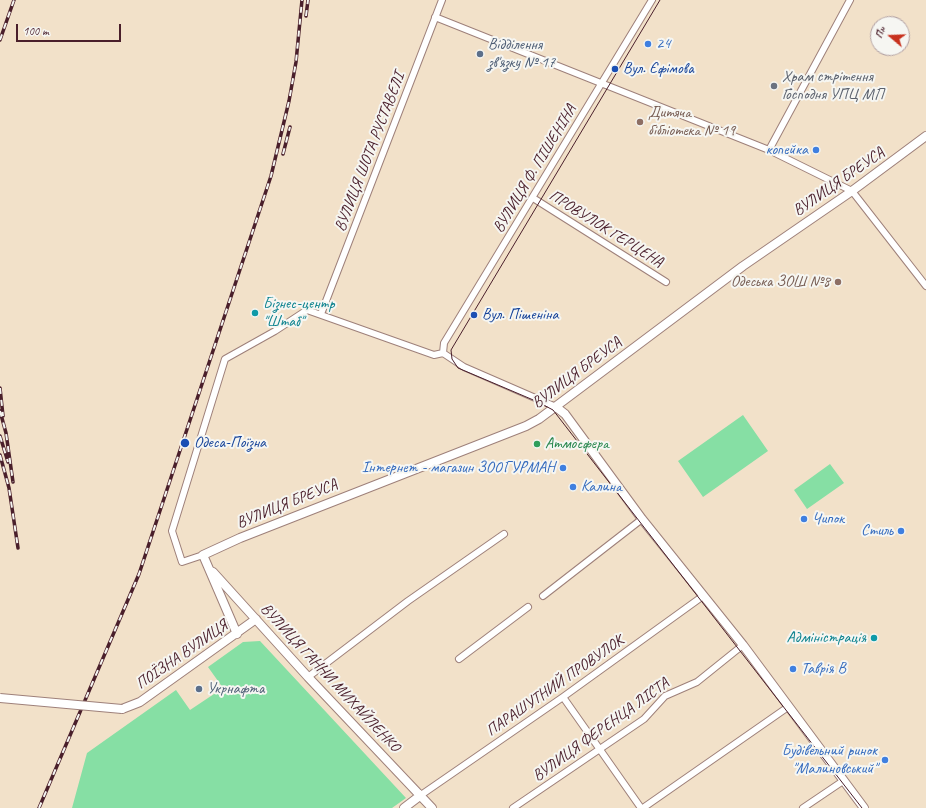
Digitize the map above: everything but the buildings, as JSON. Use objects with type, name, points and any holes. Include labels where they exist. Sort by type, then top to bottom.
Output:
[{"type":"street","name":"ВУЛИЦЯ ШОТА РУСТАВЕЛІ","points":[[321,314],[442,0]]},
{"type":"street","name":"ВУЛИЦЯ Ф. ПІШЕНІНА","points":[[443,353],[444,343],[652,0]]},
{"type":"street","points":[[769,150],[850,0]]},
{"type":"street","points":[[436,17],[769,150],[852,191],[926,286]]},
{"type":"street","name":"ВУЛИЦЯ БРЕУСА","points":[[203,555],[240,538],[526,426],[556,407],[743,266],[852,191],[926,136]]},
{"type":"street","name":"ПРОВУЛОК ГЕРЦЕНА","points":[[533,198],[666,282]]},
{"type":"street","points":[[203,555],[182,562],[172,531],[225,359],[275,331],[307,310],[434,355],[443,353],[464,367],[556,407],[565,414],[642,519],[743,645],[864,808]]},
{"type":"street","points":[[543,596],[642,519]]},
{"type":"street","points":[[308,677],[408,601],[504,534]]},
{"type":"street","name":"ВУЛИЦЯ ГАННИ МИХАЙЛЕНКО","points":[[203,555],[238,634]]},
{"type":"street","name":"ВУЛИЦЯ ГАННИ МИХАЙЛЕНКО","points":[[208,567],[308,677],[432,808]]},
{"type":"street","name":"ПАРАШУТНИЙ ПРОВУЛОК","points":[[421,795],[563,697],[703,596]]},
{"type":"street","points":[[459,659],[528,607]]},
{"type":"street","name":"ПОЇЗНА ВУЛИЦЯ","points":[[0,698],[122,709],[140,702],[256,620]]},
{"type":"street","name":"ВУЛИЦЯ ФЕРЕНЦА ЛІСТА","points":[[513,808],[601,750],[644,719],[665,696],[697,682],[743,645]]},
{"type":"street","points":[[563,697],[642,808],[788,707]]},
{"type":"street","points":[[803,808],[843,781]]},
{"type":"street","points":[[404,808],[421,795]]},
{"type":"green space","points":[[743,415],[768,451],[703,497],[678,461]]},
{"type":"green space","points":[[830,464],[844,483],[807,509],[794,490]]},
{"type":"green space","points":[[260,641],[406,798],[392,808],[72,808],[87,753],[176,690],[190,710],[223,688],[208,667],[243,642]]},
{"type":"tram line","points":[[660,0],[451,350],[452,359],[458,368],[538,402],[553,410],[862,808]]},
{"type":"railway","points":[[0,40],[14,0]]},
{"type":"railway","points":[[39,808],[139,574],[271,176],[289,101],[296,62],[302,0]]},
{"type":"railway","points":[[306,16],[308,0]]},
{"type":"railway","points":[[283,154],[290,127]]},
{"type":"railway","points":[[0,388],[3,416]]},
{"type":"railway","points":[[0,411],[6,433],[13,482]]},
{"type":"railway","points":[[0,436],[8,462]]},
{"type":"railway","points":[[0,455],[9,488],[18,548]]},
{"type":"place","name":"24","points":[[648,44]]},
{"type":"place","name":"Відділення зв'язку № 17","points":[[480,54]]},
{"type":"place","name":"Вул. Єфімова","points":[[615,69]]},
{"type":"place","name":"Храм стрітення Господня УПЦ МП","points":[[774,86]]},
{"type":"place","name":"Дитяча бібліотека № 19","points":[[640,122]]},
{"type":"place","name":"копейка","points":[[816,150]]},
{"type":"place","name":"Одеська ЗОШ №8","points":[[838,282]]},
{"type":"place","name":"Бізнес-центр \"Штаб\"","points":[[255,313]]},
{"type":"place","name":"Вул. Пішеніна","points":[[474,315]]},
{"type":"place","name":"Одеса-Поїзна","points":[[185,443]]},
{"type":"place","name":"Атмосфера","points":[[537,444]]},
{"type":"place","name":"Інтернет - магазин ЗООГУРМАН","points":[[563,468]]},
{"type":"place","name":"Калина","points":[[573,487]]},
{"type":"place","name":"Чипок","points":[[804,519]]},
{"type":"place","name":"Стиль","points":[[901,531]]},
{"type":"place","name":"Адміністрація","points":[[874,638]]},
{"type":"place","name":"Таврія В","points":[[793,669]]},
{"type":"place","name":"Укрнафта","points":[[199,689]]},
{"type":"place","name":"Будівельний ринок \"Малиновський\"","points":[[885,760]]}]
